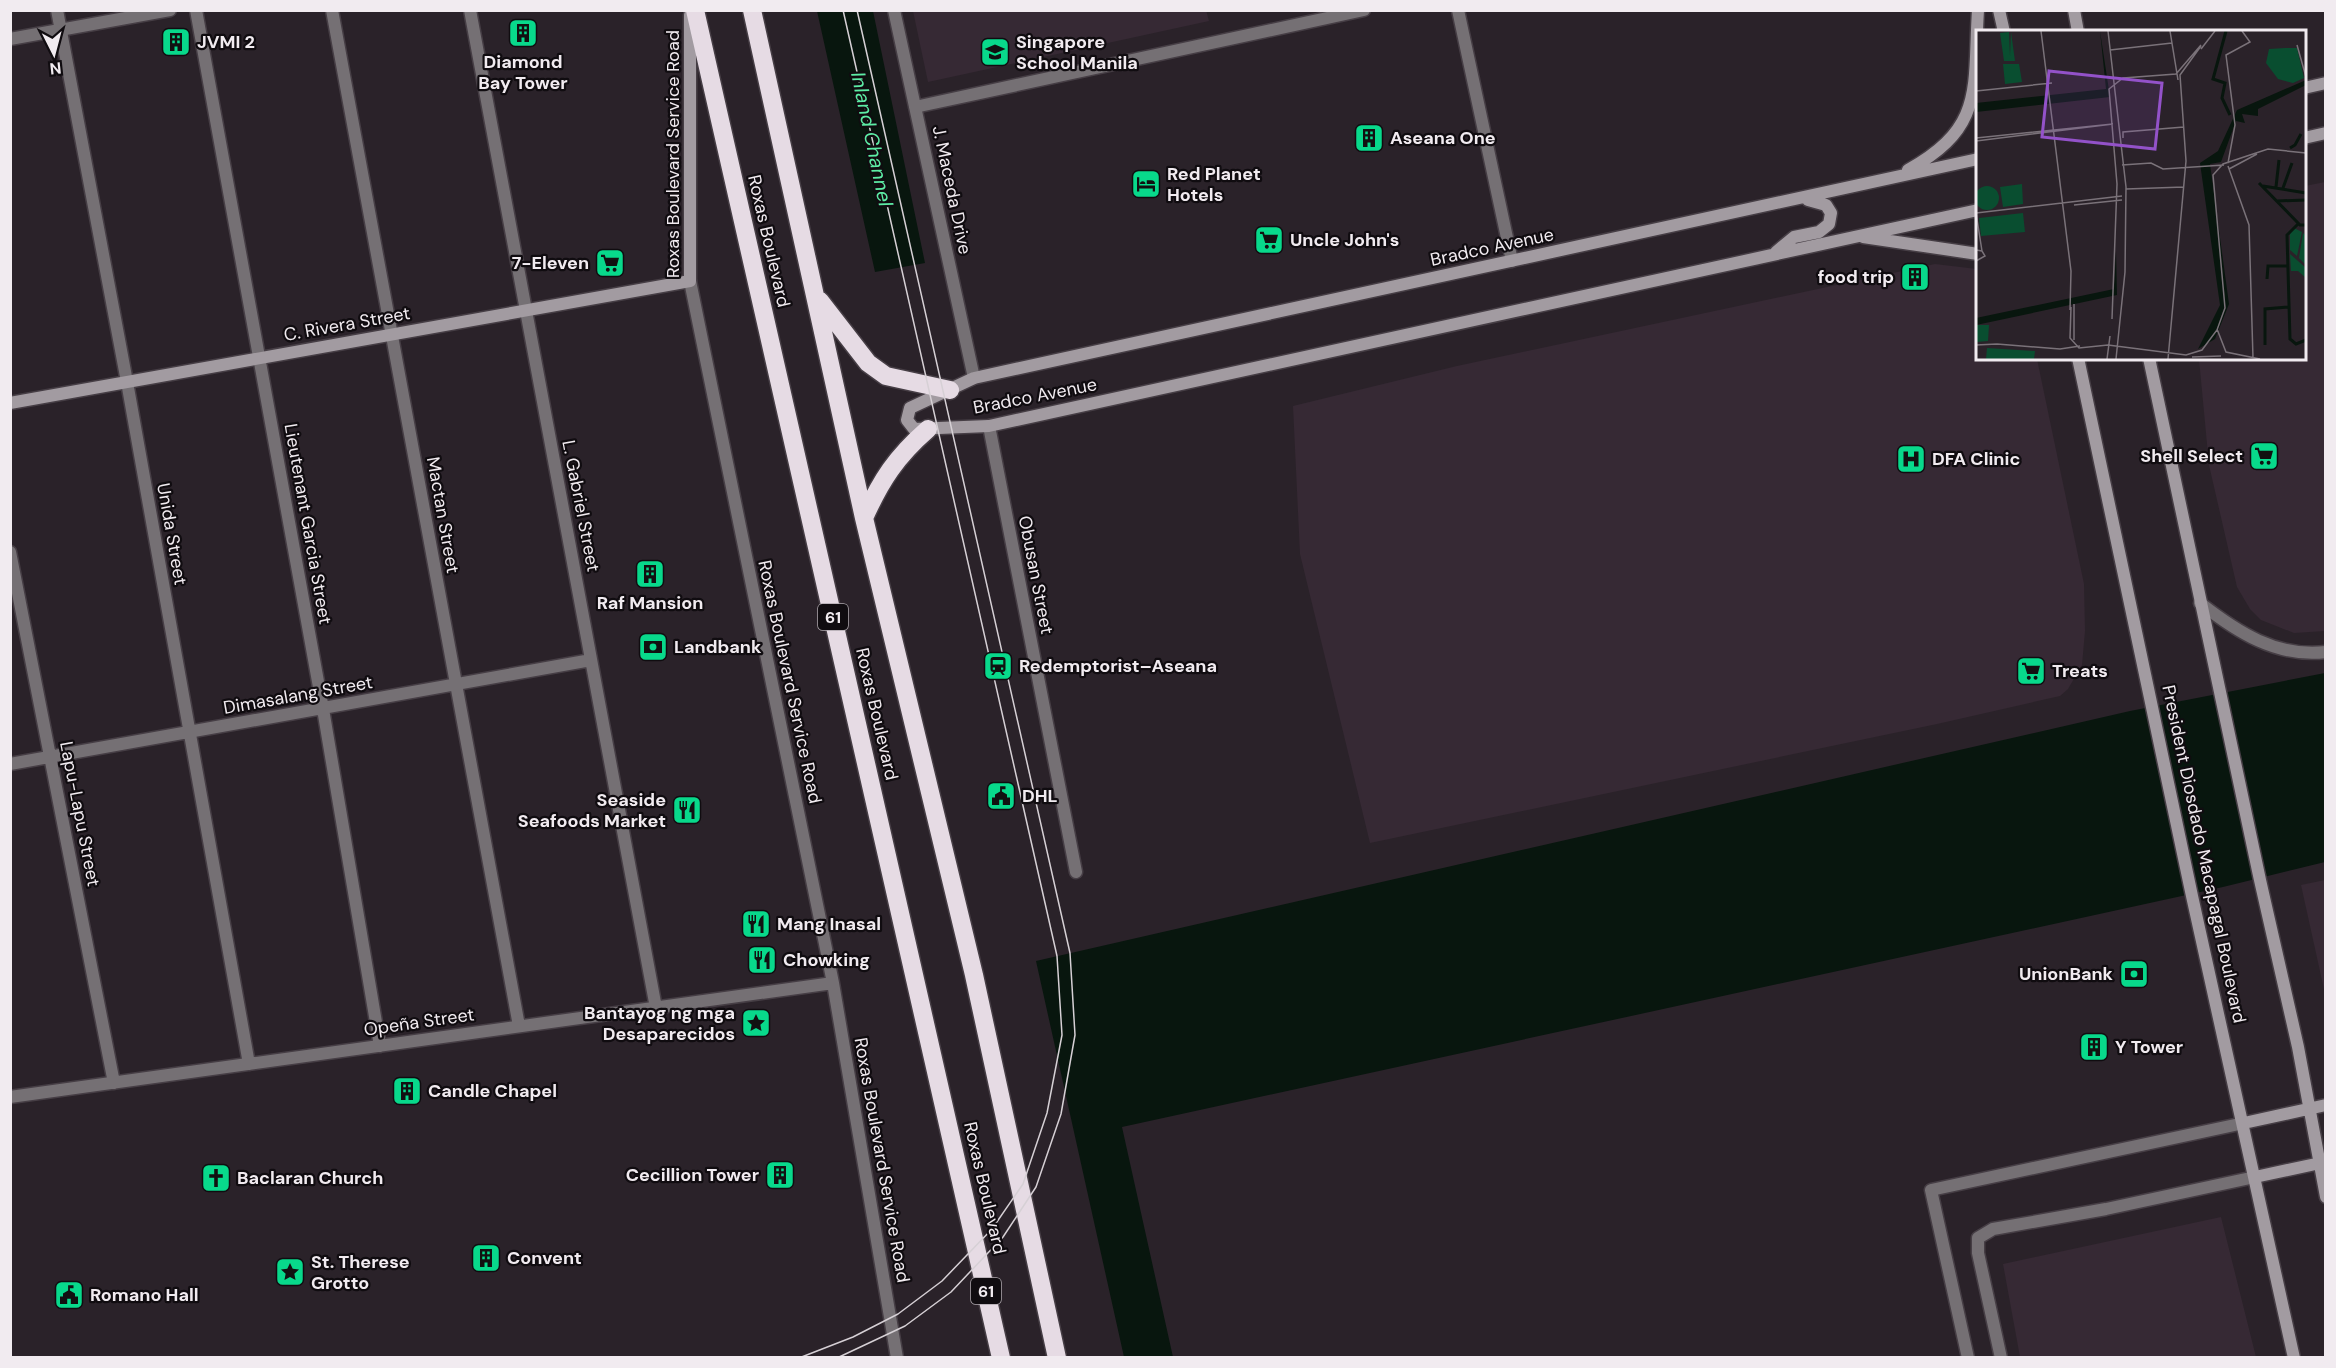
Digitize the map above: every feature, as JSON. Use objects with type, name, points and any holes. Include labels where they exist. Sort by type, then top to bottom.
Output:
[{"type":"highway","name":"Roxas Boulevard","points":[[695,10],[1001,1358]]},
{"type":"highway","name":"Roxas Boulevard","points":[[752,10],[864,519],[974,975],[1057,1358]]},
{"type":"highway","points":[[816,296],[868,363],[886,376],[950,390]]},
{"type":"highway","points":[[864,519],[879,483],[910,444],[928,429]]},
{"type":"street","name":"Unida Street","points":[[57,10],[127,382],[249,1064]]},
{"type":"street","points":[[10,39],[170,10]]},
{"type":"street","name":"Lieutenant Garcia Street","points":[[196,10],[323,709],[380,1046]]},
{"type":"street","name":"Mactan Street","points":[[332,10],[519,1026]]},
{"type":"street","name":"L. Gabriel Street","points":[[470,10],[656,1008]]},
{"type":"street","name":"Roxas Boulevard Service Road","points":[[690,10],[690,281],[833,983],[897,1358]]},
{"type":"street","name":"J. Maceda Drive","points":[[894,10],[974,378]]},
{"type":"street","points":[[915,107],[1364,10]]},
{"type":"street","points":[[1458,10],[1512,261]]},
{"type":"street","points":[[1977,30],[1978,10]]},
{"type":"street","points":[[1999,10],[2004,30]]},
{"type":"street","points":[[1896,177],[1941,150],[1966,119],[1973,84],[1976,40]]},
{"type":"street","points":[[2306,87],[2325,83]]},
{"type":"street","points":[[2306,138],[2325,133]]},
{"type":"street","name":"Bradco Avenue","points":[[1976,159],[974,378],[908,411],[906,417],[909,426],[914,429],[989,426],[1976,210]]},
{"type":"street","points":[[1775,253],[1794,237],[1826,228],[1831,219],[1828,208],[1820,201],[1789,201]]},
{"type":"street","points":[[1856,236],[1976,254]]},
{"type":"street","name":"C. Rivera Street","points":[[10,403],[690,281]]},
{"type":"street","name":"President Diosdado Macapagal Boulevard","points":[[2078,360],[2153,702],[2192,896],[2244,1123],[2294,1358]]},
{"type":"street","points":[[2149,360],[2200,603],[2298,1047],[2308,1109],[2322,1163],[2325,1197]]},
{"type":"street","points":[[2152,374],[2154,360]]},
{"type":"street","name":"Obusan Street","points":[[989,426],[1076,872]]},
{"type":"street","name":"Lapu-Lapu Street","points":[[10,552],[114,1083]]},
{"type":"street","points":[[2200,603],[2240,631],[2272,647],[2306,653],[2325,652]]},
{"type":"street","name":"Dimasalang Street","points":[[10,764],[591,660]]},
{"type":"street","name":"Opeña Street","points":[[10,1097],[833,983]]},
{"type":"street","points":[[1968,1358],[1931,1190],[2325,1105]]},
{"type":"street","points":[[2001,1358],[1978,1253],[1978,1238],[1983,1233],[1993,1229],[2106,1209],[2322,1163]]},
{"type":"shaded area","name":"Singapore School Manila","points":[[1206,10],[1209,21],[928,82],[913,11]]},
{"type":"shaded area","points":[[2325,182],[2325,631],[2294,633],[2261,620],[2250,609],[2237,587],[2209,465],[2199,360],[2306,360],[2306,186]]},
{"type":"shaded area","points":[[1935,264],[1976,269],[1976,360],[2037,360],[2084,584],[2085,631],[2082,665],[2068,689],[2060,696],[1370,843],[1300,554],[1293,406],[1457,366]]},
{"type":"shaded area","points":[[2326,880],[2325,994],[2301,885]]},
{"type":"shaded area","points":[[2221,1217],[2256,1357],[2020,1357],[2003,1264]]},
{"type":"water","name":"Inland Channel","points":[[817,11],[873,11],[925,263],[875,272]]},
{"type":"water","points":[[2325,673],[2325,862],[2223,887],[1122,1127],[1173,1357],[1124,1357],[1036,961],[2130,711]]},
{"type":"tram line","points":[[799,1358],[853,1337],[898,1314],[942,1281],[992,1229],[1023,1184],[1047,1113],[1062,1035],[1057,956],[843,10]]},
{"type":"tram line","points":[[837,1358],[905,1326],[951,1292],[1003,1237],[1036,1187],[1061,1114],[1075,1035],[1070,953],[857,10]]},
{"type":"place","name":"Diamond Bay Tower","points":[[523,33]]},
{"type":"place","name":"JVMI 2","points":[[176,42]]},
{"type":"place","name":"Singapore School Manila","points":[[995,52]]},
{"type":"place","name":"Aseana One","points":[[1369,138]]},
{"type":"place","name":"Red Planet Hotels","points":[[1146,184]]},
{"type":"place","name":"Uncle John's","points":[[1269,240]]},
{"type":"place","name":"7-Eleven","points":[[610,263]]},
{"type":"place","name":"food trip","points":[[1915,277]]},
{"type":"place","name":"Shell Select","points":[[2264,456]]},
{"type":"place","name":"DFA Clinic","points":[[1911,459]]},
{"type":"place","name":"Raf Mansion","points":[[650,574]]},
{"type":"place","name":"Landbank","points":[[653,647]]},
{"type":"place","name":"Redemptorist–Aseana","points":[[998,666]]},
{"type":"place","name":"Treats","points":[[2031,671]]},
{"type":"place","name":"DHL","points":[[1001,796]]},
{"type":"place","name":"Seaside Seafoods Market","points":[[687,810]]},
{"type":"place","name":"Mang Inasal","points":[[756,924]]},
{"type":"place","name":"Chowking","points":[[762,960]]},
{"type":"place","name":"UnionBank","points":[[2134,974]]},
{"type":"place","name":"Bantayog ng mga Desaparecidos","points":[[756,1023]]},
{"type":"place","name":"Y Tower","points":[[2094,1047]]},
{"type":"place","name":"Candle Chapel","points":[[407,1091]]},
{"type":"place","name":"Cecillion Tower","points":[[780,1175]]},
{"type":"place","name":"Baclaran Church","points":[[216,1178]]},
{"type":"place","name":"Convent","points":[[486,1258]]},
{"type":"place","name":"St. Therese Grotto","points":[[290,1272]]},
{"type":"place","name":"Romano Hall","points":[[69,1295]]}]
